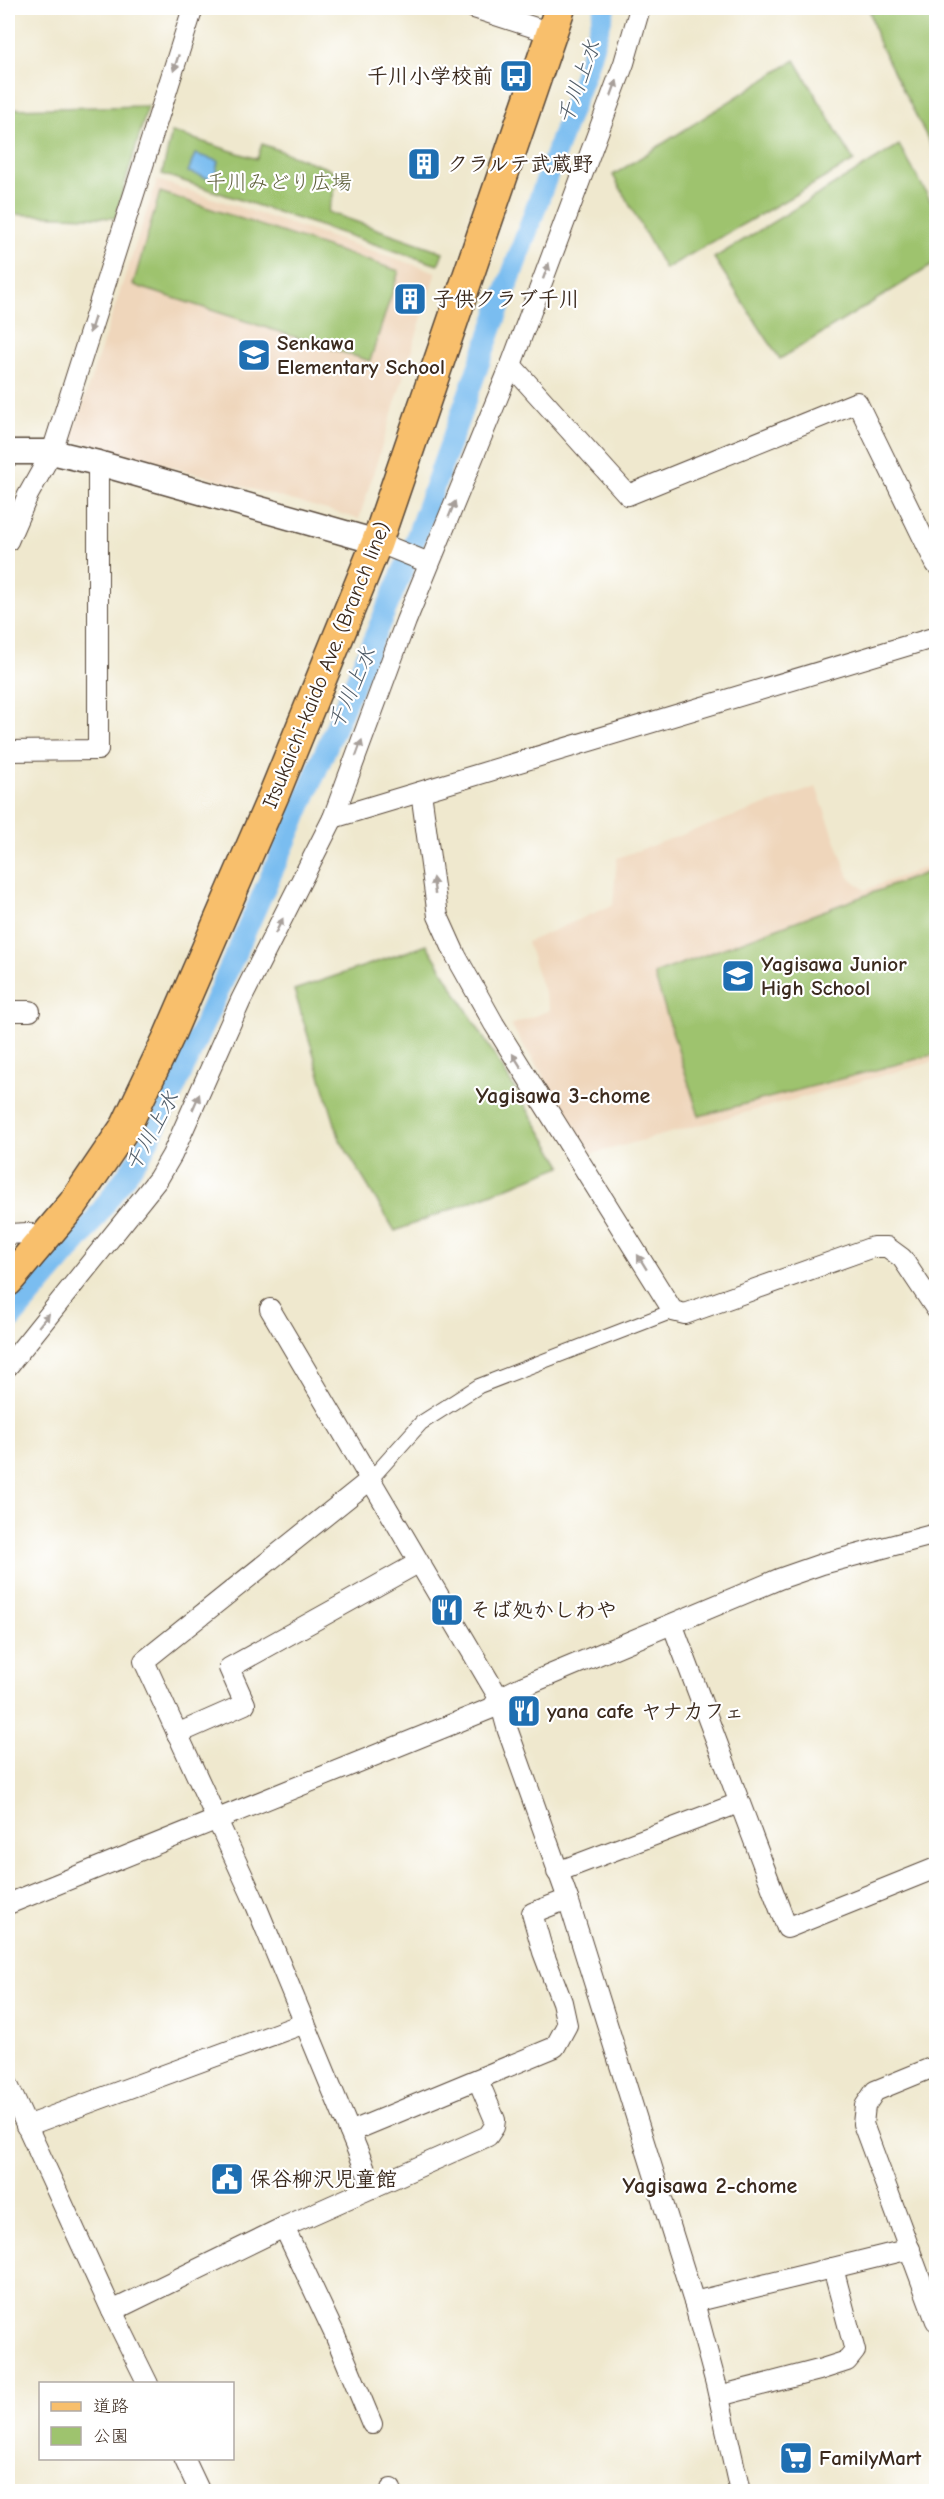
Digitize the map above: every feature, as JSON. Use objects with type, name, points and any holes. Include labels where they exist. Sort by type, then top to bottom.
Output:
[{"type":"main road","name":"Itsukaichi-kaido Ave. (Branch line)","points":[[8,1281],[73,1204],[111,1151],[146,1085],[275,792],[377,543],[555,20]]},
{"type":"street","points":[[8,541],[28,495],[52,452],[194,8]]},
{"type":"street","points":[[474,8],[555,20]]},
{"type":"street","points":[[8,1366],[158,1179],[172,1155],[241,1000],[333,818],[429,563],[511,365],[624,63],[640,8]]},
{"type":"street","points":[[511,365],[628,495],[857,402],[936,564]]},
{"type":"street","points":[[8,452],[52,452],[98,463],[377,543],[429,563]]},
{"type":"street","points":[[8,751],[98,750],[98,463]]},
{"type":"street","points":[[333,818],[936,637]]},
{"type":"street","points":[[420,792],[438,916],[456,956],[494,1024],[673,1311]]},
{"type":"street","points":[[8,1011],[30,1011]]},
{"type":"street","points":[[8,1234],[28,1233],[37,1247]]},
{"type":"street","points":[[373,2188],[253,1898],[144,1661],[370,1480],[421,1423],[479,1386],[673,1311],[685,1314],[873,1247],[887,1247],[902,1258],[936,1309]]},
{"type":"street","points":[[270,1310],[499,1698],[508,1731],[568,1899],[694,2302],[719,2396],[740,2492]]},
{"type":"street","points":[[8,1903],[492,1708],[499,1698],[519,1688],[673,1626],[779,1579],[822,1564],[936,1534]]},
{"type":"street","points":[[177,1734],[245,1704],[229,1668],[418,1563]]},
{"type":"street","points":[[673,1626],[787,1928],[936,1868]]},
{"type":"street","points":[[557,1872],[740,1803]]},
{"type":"street","points":[[350,2132],[555,2047],[567,2025],[562,2002],[543,1952],[532,1913],[568,1899]]},
{"type":"street","points":[[26,2126],[305,2023]]},
{"type":"street","points":[[936,2066],[875,2091],[865,2106],[863,2124],[936,2321]]},
{"type":"street","points":[[112,2311],[284,2228],[488,2136],[494,2127],[495,2120],[478,2080]]},
{"type":"street","points":[[8,2085],[147,2382]]},
{"type":"street","points":[[284,2228],[335,2335],[372,2424]]},
{"type":"street","points":[[694,2302],[910,2249]]},
{"type":"street","points":[[719,2396],[847,2361],[855,2350],[833,2268]]},
{"type":"street","points":[[185,2460],[200,2492]]},
{"type":"shaded area","name":"Senkawa Elementary School","points":[[157,180],[436,272],[359,519],[71,439]]},
{"type":"shaded area","name":"Yagisawa Junior High School","points":[[816,787],[849,877],[865,890],[936,863],[936,1061],[592,1154],[511,1025],[550,1010],[527,942],[613,905],[617,858]]},
{"type":"green space","points":[[869,8],[936,8],[936,155],[878,41]]},
{"type":"green space","points":[[795,60],[854,161],[665,269],[613,175]]},
{"type":"green space","points":[[148,106],[115,218],[8,214],[8,109]]},
{"type":"green space","name":"千川みどり広場","points":[[172,132],[257,159],[262,144],[340,173],[328,212],[443,252],[438,265],[162,174]]},
{"type":"green space","points":[[899,145],[936,210],[936,263],[780,359],[714,258]]},
{"type":"green space","points":[[160,192],[399,271],[370,361],[133,285]]},
{"type":"green space","points":[[936,869],[936,1054],[699,1116],[654,974]]},
{"type":"green space","points":[[427,945],[562,1166],[395,1231],[340,1140],[294,990]]},
{"type":"water","points":[[195,154],[218,161],[214,180],[188,172]]},
{"type":"waterway","name":"千川上水","points":[[8,1323],[84,1234],[142,1153],[173,1093],[285,844],[410,554],[587,67],[605,8]]},
{"type":"place","name":"千川小学校前","points":[[516,76]]},
{"type":"place","name":"クラルテ武蔵野","points":[[424,164]]},
{"type":"place","name":"子供クラブ千川","points":[[410,299]]},
{"type":"place","name":"Senkawa Elementary School","points":[[254,355]]},
{"type":"place","name":"Yagisawa Junior High School","points":[[738,976]]},
{"type":"place","name":"そば処かしわや","points":[[447,1610]]},
{"type":"place","name":"yana cafe ヤナカフェ","points":[[524,1711]]},
{"type":"place","name":"保谷柳沢児童館","points":[[227,2179]]},
{"type":"place","name":"FamilyMart","points":[[796,2458]]},
{"type":"district","name":"Yagisawa 3-chome","points":[[563,1095]]},
{"type":"district","name":"Yagisawa 2-chome","points":[[710,2185]]}]
